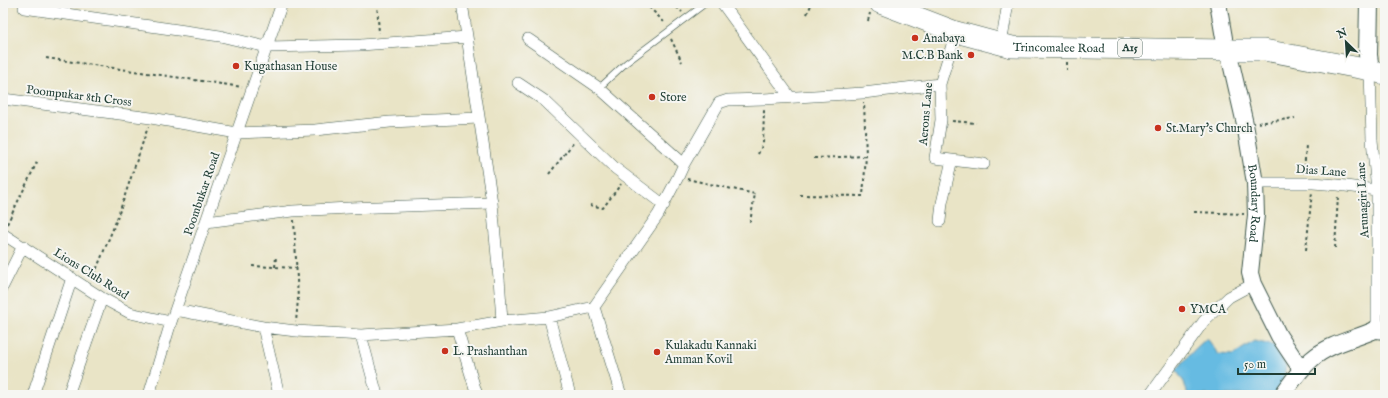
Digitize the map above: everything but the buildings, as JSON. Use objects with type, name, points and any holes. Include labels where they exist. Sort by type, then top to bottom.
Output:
[{"type":"highway","name":"Trincomalee Road","points":[[880,3],[956,32],[1012,46],[1226,44],[1262,38],[1377,64]]},
{"type":"highway","name":"Trincomalee Road","points":[[917,3],[976,26],[1003,33],[1226,44]]},
{"type":"main road","name":"Boundary Road","points":[[1218,3],[1245,124],[1255,183],[1256,215],[1250,273],[1253,284],[1279,336],[1301,369]]},
{"type":"main road","points":[[1369,3],[1377,64]]},
{"type":"main road","points":[[1282,395],[1301,369],[1312,358],[1329,348],[1381,330]]},
{"type":"street","points":[[25,3],[24,8],[220,36],[267,47],[381,44],[467,37]]},
{"type":"street","name":"Poombukar Road","points":[[149,395],[171,322],[282,3]]},
{"type":"street","points":[[462,3],[492,203],[502,321]]},
{"type":"street","points":[[722,3],[790,97]]},
{"type":"street","points":[[1003,33],[1008,3]]},
{"type":"street","name":"Aerons Lane","points":[[956,32],[940,84],[941,120],[935,158],[984,164]]},
{"type":"street","points":[[528,39],[599,88],[684,164]]},
{"type":"street","name":"Arunagiri Lane","points":[[1377,64],[1372,140],[1381,190],[1381,330]]},
{"type":"street","points":[[518,83],[545,101],[626,177],[664,205]]},
{"type":"street","points":[[176,310],[263,327],[296,331],[361,335],[457,328],[502,321],[549,317],[594,307],[664,205],[684,164],[719,104],[728,100],[863,93],[940,84]]},
{"type":"street","name":"Poompukar 8th Cross","points":[[3,99],[151,118],[237,133],[315,130],[390,122],[479,118]]},
{"type":"street","points":[[940,221],[942,203],[952,160]]},
{"type":"street","name":"Dias Lane","points":[[1255,183],[1338,184],[1381,190]]},
{"type":"street","points":[[206,222],[293,211],[492,203]]},
{"type":"street","name":"Lions Club Road","points":[[5,230],[23,246],[102,298],[130,313],[171,322]]},
{"type":"street","points":[[3,286],[23,246]]},
{"type":"street","points":[[33,395],[72,278]]},
{"type":"street","points":[[1150,395],[1204,321],[1230,297],[1253,284]]},
{"type":"street","points":[[68,395],[102,298]]},
{"type":"street","points":[[594,307],[621,395]]},
{"type":"street","points":[[549,317],[570,395]]},
{"type":"street","points":[[263,327],[279,395]]},
{"type":"street","points":[[457,328],[477,395]]},
{"type":"street","points":[[361,335],[377,395]]},
{"type":"lane","points":[[599,88],[626,63],[706,3]]},
{"type":"path","points":[[376,3],[381,44]]},
{"type":"path","points":[[672,3],[687,16]]},
{"type":"path","points":[[807,14],[812,3]]},
{"type":"path","points":[[649,7],[669,30],[682,62]]},
{"type":"path","points":[[46,58],[253,88]]},
{"type":"path","points":[[800,195],[862,196],[866,156],[863,93]]},
{"type":"path","points":[[758,154],[763,144],[764,99]]},
{"type":"path","points":[[89,289],[117,220],[151,118]]},
{"type":"path","points":[[1245,124],[1295,118]]},
{"type":"path","points":[[941,120],[976,123]]},
{"type":"path","points":[[549,174],[580,135]]},
{"type":"path","points":[[1306,144],[1308,183],[1306,250]]},
{"type":"path","points":[[814,158],[866,156]]},
{"type":"path","points":[[5,230],[38,160]]},
{"type":"path","points":[[590,205],[603,208],[626,177]]},
{"type":"path","points":[[678,177],[755,194],[750,222]]},
{"type":"path","points":[[1335,248],[1338,184]]},
{"type":"path","points":[[293,211],[298,298],[296,331]]},
{"type":"path","points":[[1194,212],[1256,215]]},
{"type":"path","points":[[275,267],[276,257]]},
{"type":"path","points":[[252,266],[297,268]]},
{"type":"water","points":[[1207,338],[1218,354],[1233,355],[1254,341],[1276,346],[1286,366],[1280,394],[1188,395],[1184,382],[1176,370]]},
{"type":"place","name":"Anabaya","points":[[915,38]]},
{"type":"place","name":"M.C.B Bank","points":[[971,55]]},
{"type":"place","name":"Kugathasan House","points":[[236,66]]},
{"type":"place","name":"Store","points":[[652,97]]},
{"type":"place","name":"St.Mary's Church","points":[[1158,128]]},
{"type":"place","name":"YMCA","points":[[1182,309]]},
{"type":"place","name":"L. Prashanthan","points":[[445,351]]},
{"type":"place","name":"Kulakadu Kannaki Amman Kovil","points":[[657,352]]}]
